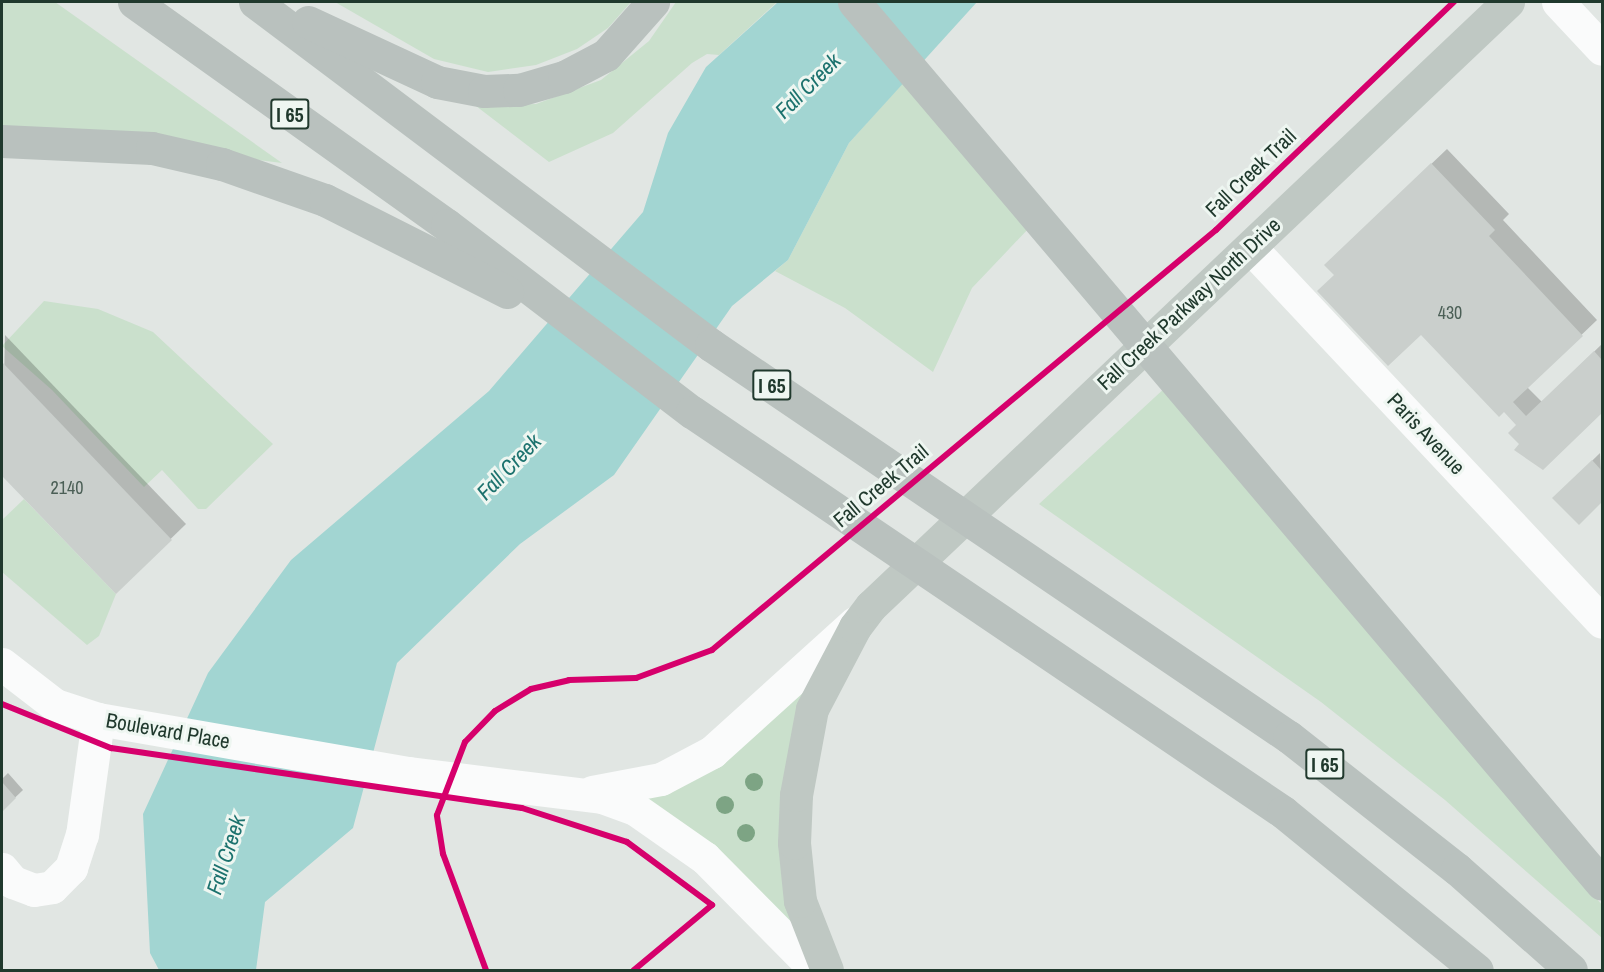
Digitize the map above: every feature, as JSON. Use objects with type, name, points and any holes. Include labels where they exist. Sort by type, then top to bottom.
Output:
[{"type":"highway","name":"I 65","points":[[134,2],[439,238]]},
{"type":"highway","name":"I 65","points":[[255,2],[711,345],[1062,579],[1323,763],[1571,970]]},
{"type":"highway","points":[[270,2],[392,65],[437,82],[495,91],[554,81],[586,68],[632,30],[653,2]]},
{"type":"highway","points":[[854,2],[1602,884]]},
{"type":"highway","points":[[2,141],[152,148],[222,164],[439,238],[582,332],[1283,812],[1477,970]]},
{"type":"main road","name":"Fall Creek Parkway North Drive","points":[[827,970],[796,879],[799,761],[824,677],[871,606],[1508,2]]},
{"type":"street","points":[[1558,2],[1602,49]]},
{"type":"street","name":"Paris Avenue","points":[[1250,247],[1602,622]]},
{"type":"street","points":[[569,792],[639,785],[696,762],[740,730],[871,606]]},
{"type":"street","name":"Boulevard Place","points":[[2,664],[56,705],[98,719],[350,762],[569,792]]},
{"type":"street","points":[[2,869],[13,882],[34,890],[52,887],[71,868],[82,835],[98,719]]},
{"type":"street","points":[[569,792],[624,805],[671,831],[754,904],[816,970]]},
{"type":"green space","points":[[2,2],[55,2],[282,163],[2,129]]},
{"type":"green space","points":[[335,2],[631,2],[608,28],[577,49],[536,65],[488,72],[434,59]]},
{"type":"green space","points":[[676,2],[777,2],[719,55],[707,54],[692,63],[613,133],[549,162],[476,106],[536,104],[601,80],[649,41]]},
{"type":"green space","points":[[908,77],[1030,227],[972,288],[933,372],[845,308],[775,271],[788,260],[849,143]]},
{"type":"green space","points":[[44,301],[98,309],[153,332],[273,444],[206,509],[198,509],[162,470],[144,487],[52,390],[2,346]]},
{"type":"green space","points":[[1167,386],[1602,905],[1602,938],[1445,800],[1321,702],[1039,504]]},
{"type":"green space","points":[[24,499],[116,594],[99,636],[87,645],[2,572],[2,520]]},
{"type":"green space","points":[[807,687],[791,925],[717,849],[637,796],[724,760]]},
{"type":"water","name":"Fall Creek","points":[[778,2],[977,2],[849,143],[788,260],[732,306],[614,475],[520,544],[397,663],[353,828],[265,902],[256,970],[159,970],[150,953],[143,814],[208,673],[291,560],[489,391],[643,212],[668,133],[706,67]]},
{"type":"building","points":[[1431,163],[1495,230],[1489,236],[1583,336],[1513,402],[1526,416],[1594,351],[1602,360],[1602,413],[1543,470],[1514,450],[1519,444],[1508,433],[1516,425],[1504,412],[1499,417],[1421,335],[1388,366],[1317,291],[1334,275],[1324,265]]},
{"type":"building","points":[[2,362],[172,540],[116,594],[2,476]]},
{"type":"building","points":[[1592,460],[1602,471],[1602,502],[1579,525],[1552,498]]},
{"type":"building","points":[[2,782],[16,798],[2,812]]},
{"type":"cycle path","name":"Fall Creek Trail","points":[[486,970],[443,854],[437,815],[465,742],[495,711],[531,689],[569,680],[636,678],[712,650],[1216,230],[1454,2]]},
{"type":"cycle path","points":[[2,704],[111,748],[522,808],[627,842],[712,905],[634,970]]}]
